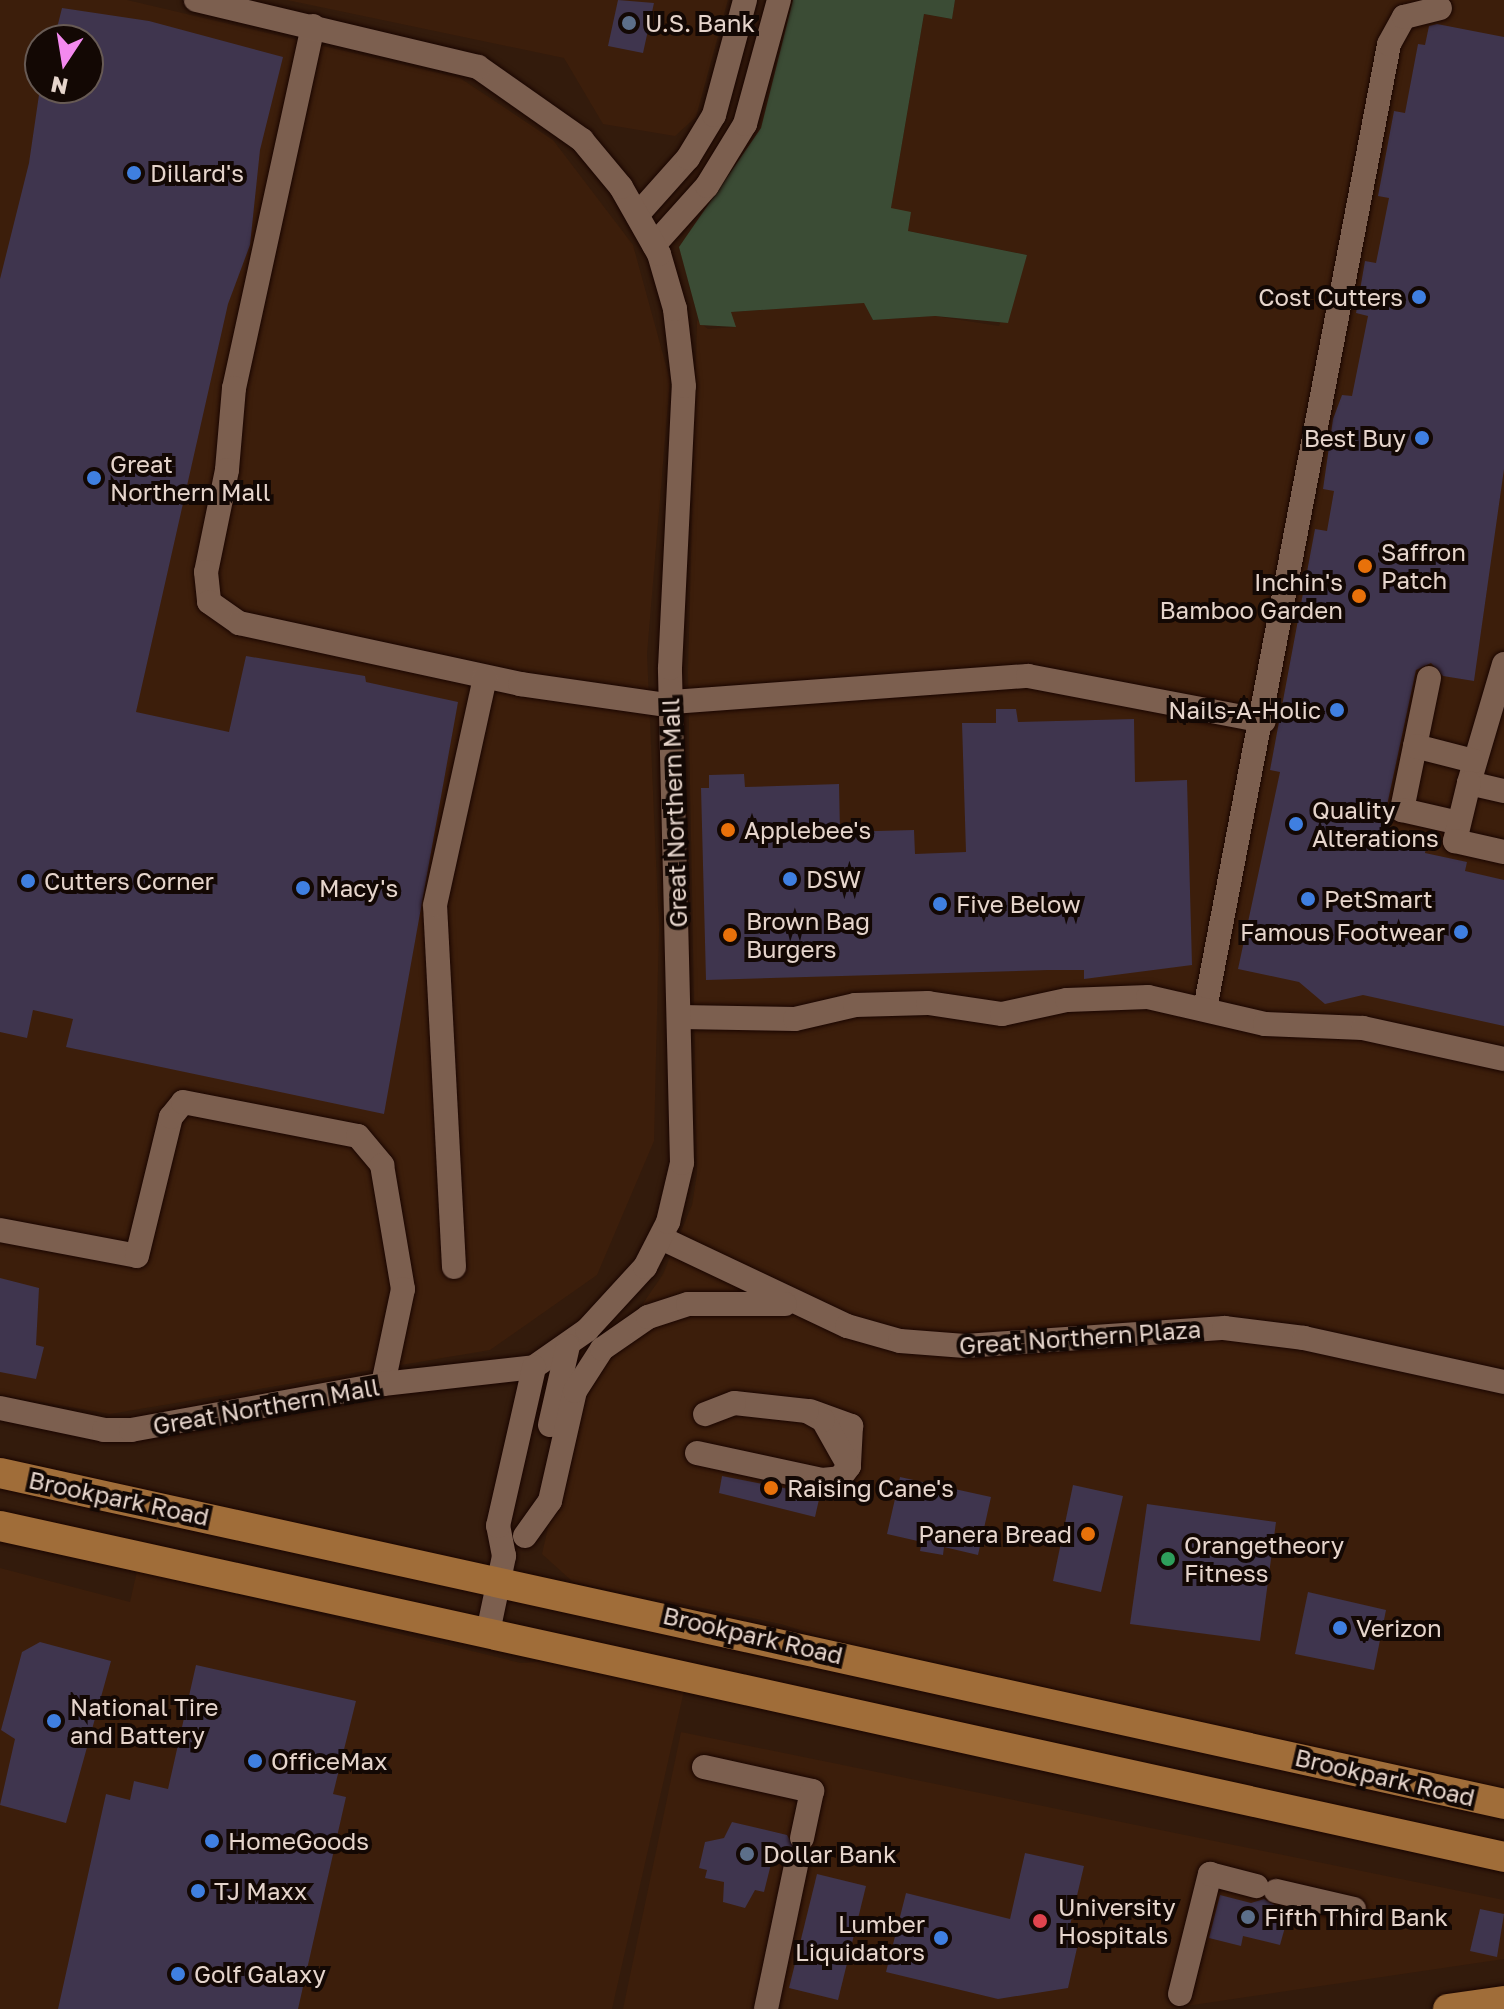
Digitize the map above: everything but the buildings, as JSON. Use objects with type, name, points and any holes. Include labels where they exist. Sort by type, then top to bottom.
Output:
[{"type":"main road","name":"Brookpark Road","points":[[0,1473],[502,1567],[1504,1804]]},
{"type":"main road","points":[[0,1526],[1504,1857]]},
{"type":"main road","points":[[1448,2009],[1504,2001]]},
{"type":"street","name":"Great Northern Mall","points":[[0,1408],[104,1430],[131,1430],[383,1384],[534,1367],[568,1346],[630,1285],[661,1238],[684,1152],[672,704],[684,386],[675,309],[654,245],[638,214],[582,140],[515,88],[464,62],[227,3],[196,0]]},
{"type":"street","points":[[638,214],[688,158],[714,115],[745,0]]},
{"type":"street","points":[[654,245],[707,186],[745,124],[779,0]]},
{"type":"street","points":[[1205,1009],[1264,721],[1389,44],[1404,17],[1440,8]]},
{"type":"street","points":[[313,26],[234,388],[207,596],[220,615],[239,623],[485,677],[672,704],[1028,676],[1264,721]]},
{"type":"street","points":[[1504,664],[1495,721],[1471,772],[1455,841],[1504,852]]},
{"type":"street","points":[[454,1267],[435,905],[485,677]]},
{"type":"street","points":[[1429,678],[1402,810],[1459,823]]},
{"type":"street","points":[[1415,746],[1504,791]]},
{"type":"street","points":[[681,1017],[795,1019],[855,1005],[928,1003],[1002,1014],[1067,1000],[1141,997],[1265,1024],[1372,1029],[1504,1059]]},
{"type":"street","points":[[0,1230],[137,1256],[171,1117],[183,1102],[358,1136],[382,1165],[403,1289],[383,1384]]},
{"type":"street","name":"Great Northern Plaza","points":[[661,1238],[802,1306],[913,1343],[965,1346],[1224,1328],[1291,1336],[1504,1382]]},
{"type":"street","name":"Great Northern Plaza","points":[[525,1536],[550,1501],[580,1380],[602,1349],[641,1322],[707,1301],[802,1306]]},
{"type":"street","points":[[502,1567],[525,1536],[568,1346]]},
{"type":"street","points":[[488,1632],[502,1567],[498,1526],[534,1367]]},
{"type":"street","points":[[697,1453],[822,1480],[840,1478],[849,1466],[823,1420],[807,1411],[734,1403],[705,1414]]},
{"type":"street","points":[[704,1767],[812,1791],[802,1838]]},
{"type":"street","points":[[766,2009],[796,1866]]},
{"type":"street","points":[[1180,1994],[1210,1874],[1354,1909]]},
{"type":"shaded area","points":[[0,0],[127,0],[460,78],[553,140],[633,245],[670,380],[647,654],[659,929],[654,1141],[597,1275],[490,1350],[110,1414],[0,1395]]},
{"type":"shaded area","points":[[287,0],[728,0],[696,117],[675,136],[603,124],[564,58]]},
{"type":"shaded area","points":[[955,0],[1504,0],[1504,1790],[887,1658],[781,1624],[573,1582],[542,1554],[577,1401],[663,1274],[692,1205],[697,1174],[688,672],[697,320],[708,329],[735,327],[730,312],[865,303],[873,320],[935,316],[999,326],[1027,255],[908,231],[891,208],[924,14],[951,19]]},
{"type":"shaded area","points":[[0,1568],[130,1602],[137,1571],[521,1663],[550,1661],[684,1691],[612,2009],[0,2009]]},
{"type":"shaded area","points":[[681,1732],[1504,1900],[1504,1959],[1166,2009],[623,2009]]},
{"type":"green space","points":[[793,0],[955,0],[952,19],[924,14],[891,208],[911,212],[908,231],[1027,255],[1008,323],[935,316],[873,320],[864,303],[731,312],[736,327],[700,325],[679,247],[761,128]]},
{"type":"place","name":"U.S. Bank","points":[[629,23]]},
{"type":"place","name":"Dillard's","points":[[134,173]]},
{"type":"place","name":"Cost Cutters","points":[[1419,297]]},
{"type":"place","name":"Best Buy","points":[[1422,438]]},
{"type":"place","name":"Great Northern Mall","points":[[94,478]]},
{"type":"place","name":"Saffron Patch","points":[[1365,566]]},
{"type":"place","name":"Inchin's Bamboo Garden","points":[[1359,596]]},
{"type":"place","name":"Nails-A-Holic","points":[[1337,710]]},
{"type":"place","name":"Quality Alterations","points":[[1296,824]]},
{"type":"place","name":"Applebee's","points":[[728,830]]},
{"type":"place","name":"DSW","points":[[790,879]]},
{"type":"place","name":"Cutters Corner","points":[[28,881]]},
{"type":"place","name":"Macy's","points":[[303,888]]},
{"type":"place","name":"PetSmart","points":[[1308,899]]},
{"type":"place","name":"Five Below","points":[[940,904]]},
{"type":"place","name":"Famous Footwear","points":[[1461,932]]},
{"type":"place","name":"Brown Bag Burgers","points":[[730,935]]},
{"type":"place","name":"Raising Cane's","points":[[771,1488]]},
{"type":"place","name":"Panera Bread","points":[[1088,1534]]},
{"type":"place","name":"Orangetheory Fitness","points":[[1168,1559]]},
{"type":"place","name":"Verizon","points":[[1340,1628]]},
{"type":"place","name":"National Tire and Battery","points":[[54,1721]]},
{"type":"place","name":"OfficeMax","points":[[255,1761]]},
{"type":"place","name":"HomeGoods","points":[[212,1841]]},
{"type":"place","name":"Dollar Bank","points":[[747,1854]]},
{"type":"place","name":"TJ Maxx","points":[[198,1891]]},
{"type":"place","name":"Fifth Third Bank","points":[[1248,1917]]},
{"type":"place","name":"University Hospitals","points":[[1040,1921]]},
{"type":"place","name":"Lumber Liquidators","points":[[941,1938]]},
{"type":"place","name":"Golf Galaxy","points":[[178,1974]]}]
